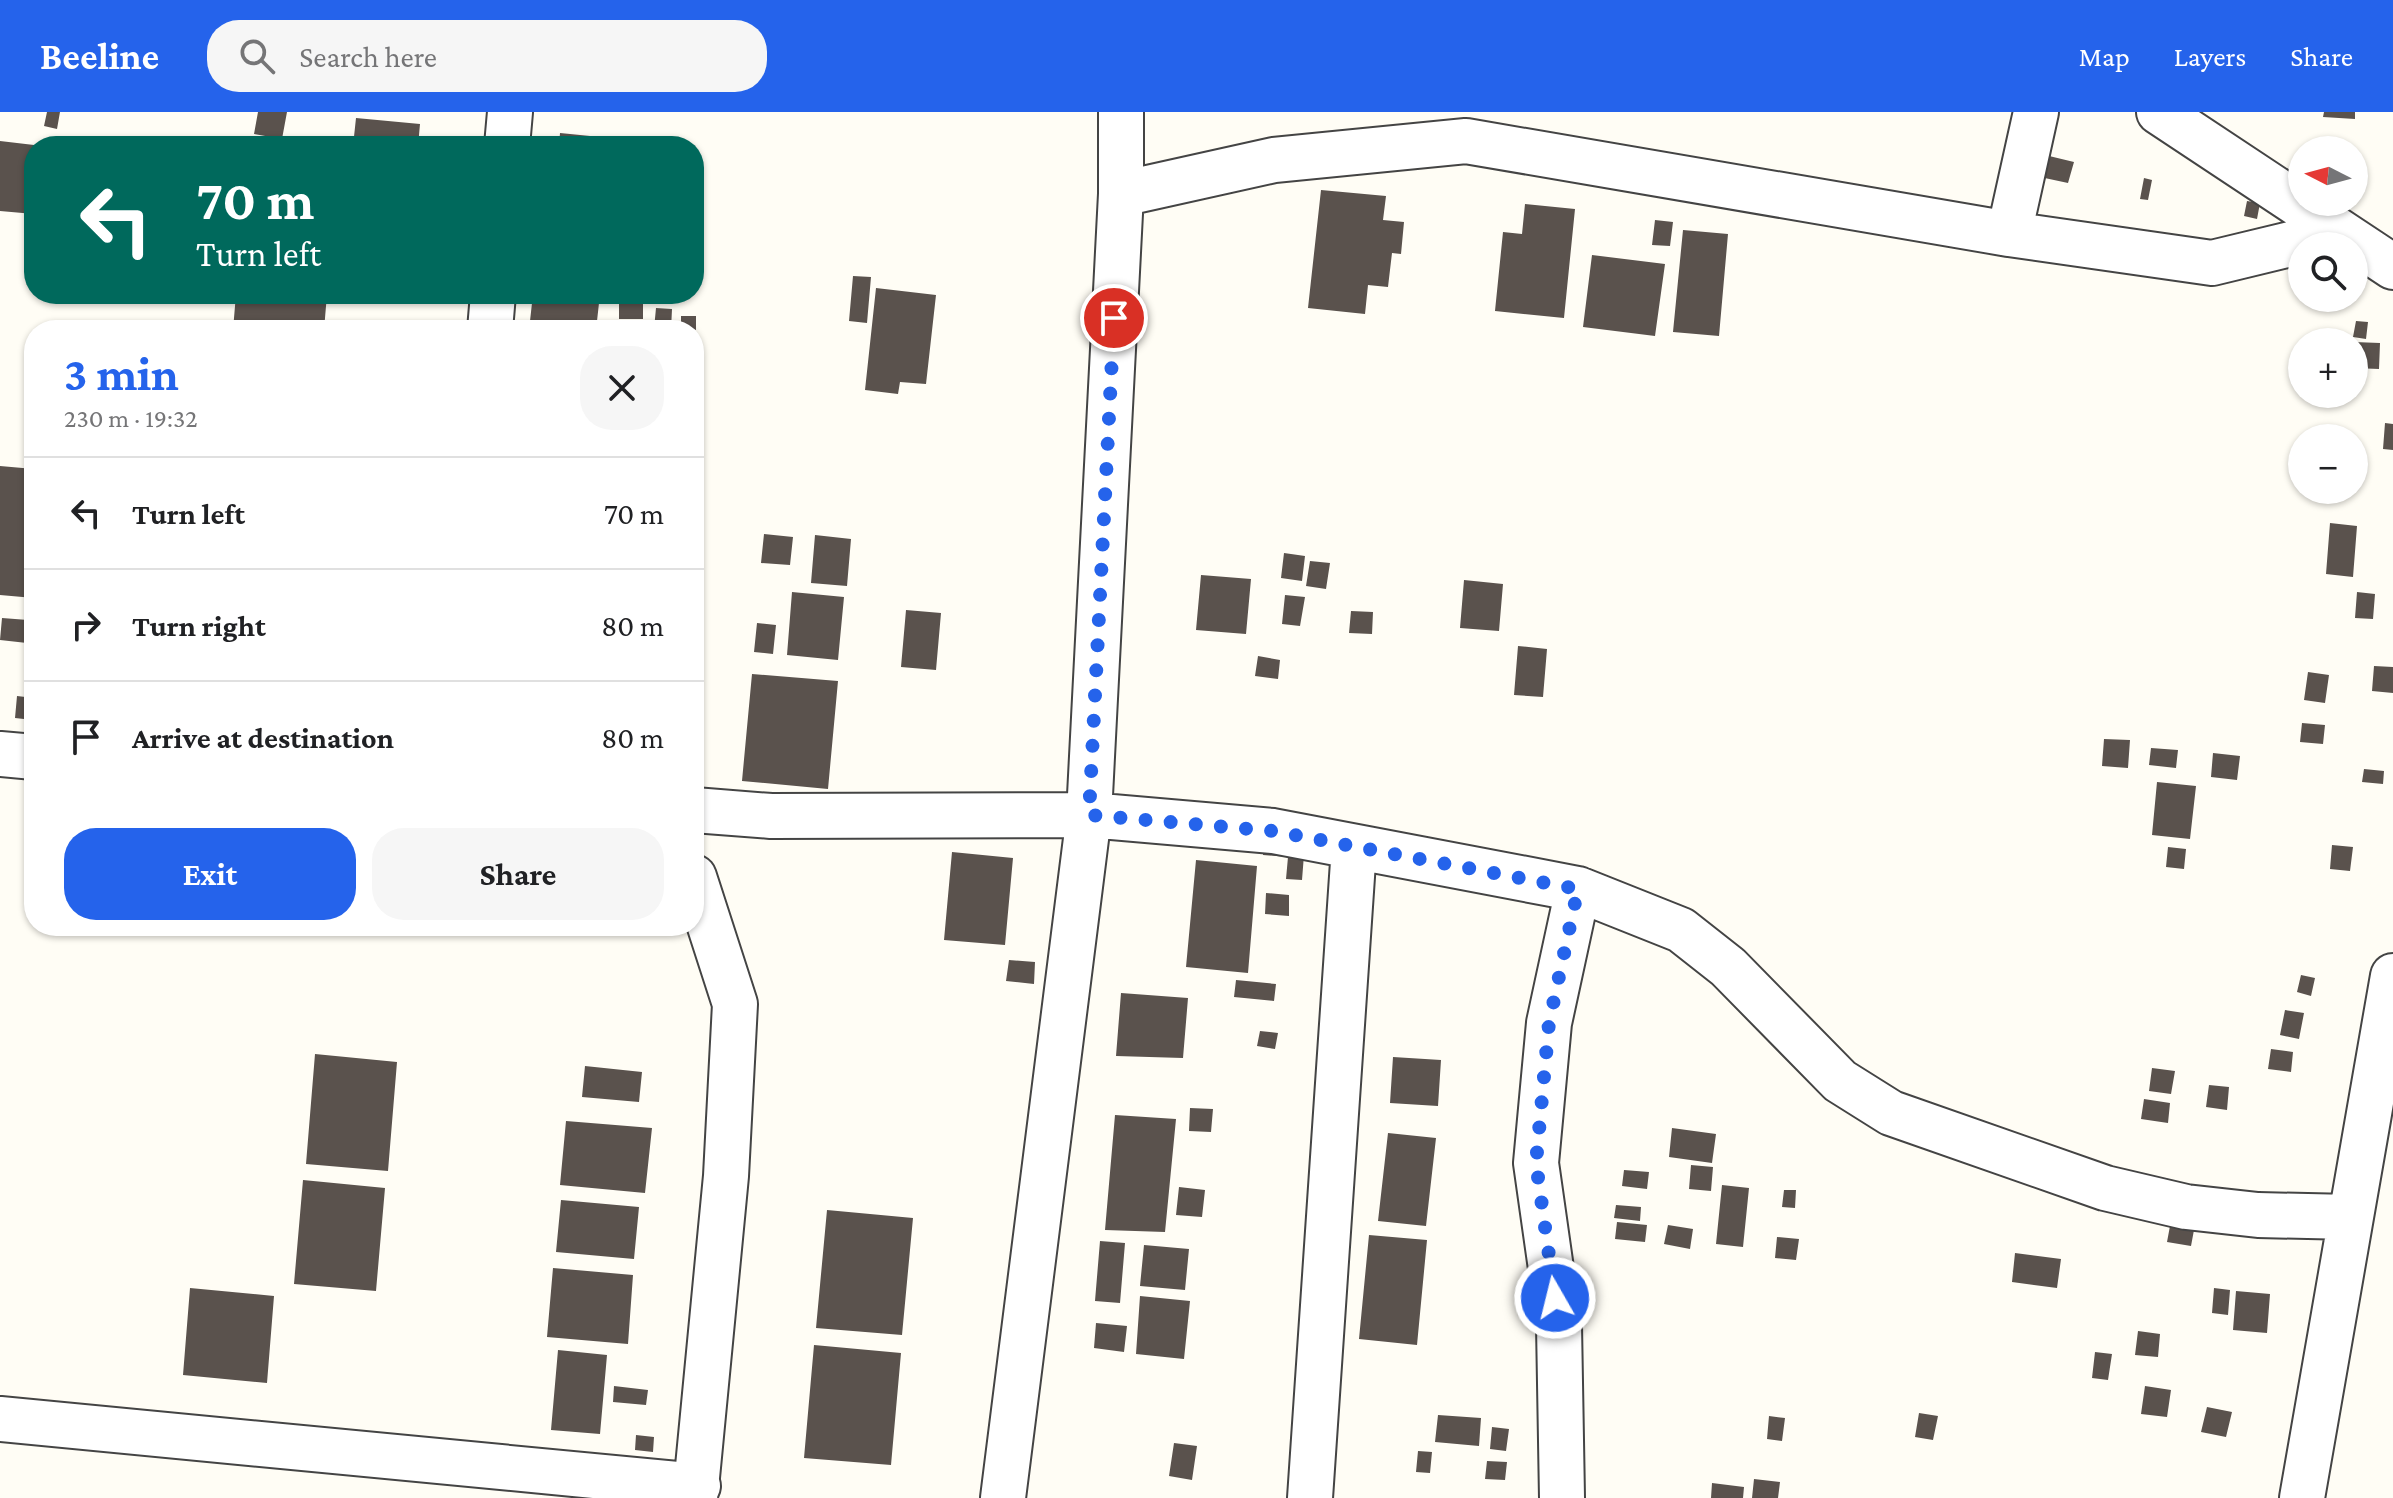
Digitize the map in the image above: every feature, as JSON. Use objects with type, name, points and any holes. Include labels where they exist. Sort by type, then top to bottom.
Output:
[{"type":"street","points":[[508,136],[510,112]]},
{"type":"street","points":[[1003,1498],[1089,815],[1121,194],[1121,112]]},
{"type":"street","points":[[2009,234],[2036,112]]},
{"type":"street","points":[[2159,112],[2340,232]]},
{"type":"street","points":[[1121,194],[1274,160],[1466,141],[2009,234],[2212,263],[2288,245]]},
{"type":"street","points":[[2368,250],[2393,267]]},
{"type":"street","points":[[0,754],[24,756]]},
{"type":"street","points":[[704,811],[771,816],[1089,815],[1273,831],[1578,889],[1681,930],[1728,967],[1840,1081],[1891,1113],[2105,1188],[2186,1207],[2258,1215],[2351,1217]]},
{"type":"street","points":[[1310,1498],[1354,847]]},
{"type":"street","points":[[1562,1498],[1559,1325],[1536,1163],[1549,1023],[1578,889]]},
{"type":"street","points":[[0,1419],[696,1492],[726,1176],[735,1004],[704,908]]},
{"type":"street","points":[[2302,1498],[2393,976]]},
{"type":"building","points":[[47,112],[60,112],[57,129],[44,126]]},
{"type":"building","points":[[258,112],[287,112],[283,136],[254,134]]},
{"type":"building","points":[[2324,112],[2355,112],[2355,119],[2323,117]]},
{"type":"building","points":[[356,118],[420,124],[419,136],[354,136]]},
{"type":"building","points":[[560,133],[590,136],[560,136]]},
{"type":"building","points":[[0,141],[24,144],[24,213],[0,211]]},
{"type":"building","points":[[2045,155],[2074,162],[2068,183],[2040,177]]},
{"type":"building","points":[[2144,178],[2152,180],[2148,200],[2140,199]]},
{"type":"building","points":[[1321,190],[1386,196],[1383,220],[1404,222],[1401,254],[1392,253],[1388,287],[1368,285],[1365,314],[1308,308]]},
{"type":"building","points":[[2247,201],[2260,203],[2257,219],[2244,216]]},
{"type":"building","points":[[1525,204],[1575,209],[1564,318],[1495,311],[1503,232],[1522,234]]},
{"type":"building","points":[[1655,220],[1673,222],[1670,246],[1652,245]]},
{"type":"building","points":[[1683,230],[1728,234],[1719,336],[1673,332]]},
{"type":"building","points":[[1592,255],[1665,264],[1655,336],[1583,327]]},
{"type":"building","points":[[853,276],[871,277],[867,323],[849,321]]},
{"type":"building","points":[[876,288],[936,295],[926,384],[900,382],[898,394],[865,390]]},
{"type":"building","points":[[235,304],[326,304],[325,320],[234,320]]},
{"type":"building","points":[[532,304],[599,304],[597,320],[530,320]]},
{"type":"building","points":[[619,304],[643,304],[643,319],[619,319]]},
{"type":"building","points":[[656,308],[672,309],[671,320],[655,320]]},
{"type":"building","points":[[681,316],[696,316],[696,320],[681,320]]},
{"type":"building","points":[[2356,321],[2368,322],[2367,328],[2355,328]]},
{"type":"building","points":[[2368,343],[2380,343],[2379,369],[2368,369]]},
{"type":"building","points":[[2385,423],[2393,424],[2393,450],[2383,449]]},
{"type":"building","points":[[0,466],[24,468],[24,597],[0,595]]},
{"type":"building","points":[[2330,523],[2357,526],[2353,577],[2326,574]]},
{"type":"building","points":[[764,534],[793,537],[790,565],[761,563]]},
{"type":"building","points":[[815,535],[851,539],[847,586],[811,583]]},
{"type":"building","points":[[1284,553],[1305,556],[1302,581],[1281,578]]},
{"type":"building","points":[[1310,561],[1330,563],[1326,589],[1306,586]]},
{"type":"building","points":[[1201,575],[1251,579],[1246,634],[1196,630]]},
{"type":"building","points":[[1464,580],[1503,584],[1499,631],[1460,628]]},
{"type":"building","points":[[792,592],[844,597],[838,660],[787,655]]},
{"type":"building","points":[[2357,592],[2375,594],[2373,619],[2355,618]]},
{"type":"building","points":[[1285,595],[1305,597],[1300,626],[1282,624]]},
{"type":"building","points":[[906,610],[941,613],[936,670],[901,667]]},
{"type":"building","points":[[1351,611],[1373,612],[1372,634],[1349,633]]},
{"type":"building","points":[[2,618],[24,620],[24,643],[0,640]]},
{"type":"building","points":[[757,623],[776,625],[773,654],[754,652]]},
{"type":"building","points":[[1518,646],[1547,649],[1543,697],[1514,695]]},
{"type":"building","points":[[1258,656],[1280,660],[1278,679],[1255,676]]},
{"type":"building","points":[[2374,666],[2393,667],[2393,693],[2372,691]]},
{"type":"building","points":[[2308,672],[2329,675],[2325,703],[2304,700]]},
{"type":"building","points":[[752,674],[838,681],[828,789],[742,781]]},
{"type":"building","points":[[17,696],[24,697],[24,719],[15,718]]},
{"type":"building","points":[[2302,723],[2325,725],[2323,744],[2300,742]]},
{"type":"building","points":[[2104,739],[2130,740],[2128,768],[2102,766]]},
{"type":"building","points":[[2151,748],[2178,750],[2176,768],[2149,765]]},
{"type":"building","points":[[2213,753],[2240,756],[2237,780],[2211,777]]},
{"type":"building","points":[[2364,769],[2384,771],[2383,784],[2362,782]]},
{"type":"building","points":[[2157,782],[2196,786],[2190,839],[2152,835]]},
{"type":"building","points":[[1264,839],[1305,842],[1302,880],[1286,879],[1288,857],[1263,855]]},
{"type":"building","points":[[2332,845],[2353,847],[2350,871],[2330,869]]},
{"type":"building","points":[[2168,847],[2186,849],[2184,869],[2166,867]]},
{"type":"building","points":[[952,852],[1013,858],[1005,945],[944,940]]},
{"type":"building","points":[[1196,860],[1257,866],[1248,973],[1186,967]]},
{"type":"building","points":[[1266,893],[1289,895],[1289,916],[1265,914]]},
{"type":"building","points":[[1009,960],[1035,962],[1034,984],[1006,981]]},
{"type":"building","points":[[2301,975],[2315,978],[2311,996],[2297,992]]},
{"type":"building","points":[[1236,980],[1276,984],[1274,1001],[1234,997]]},
{"type":"building","points":[[1121,993],[1188,998],[1183,1058],[1116,1056]]},
{"type":"building","points":[[2285,1010],[2304,1013],[2299,1039],[2280,1035]]},
{"type":"building","points":[[1260,1031],[1278,1033],[1275,1049],[1257,1046]]},
{"type":"building","points":[[2271,1049],[2293,1052],[2291,1072],[2268,1069]]},
{"type":"building","points":[[315,1054],[397,1062],[388,1171],[306,1164]]},
{"type":"building","points":[[1393,1057],[1441,1060],[1438,1106],[1390,1103]]},
{"type":"building","points":[[585,1066],[642,1072],[639,1102],[582,1097]]},
{"type":"building","points":[[2152,1068],[2175,1071],[2171,1094],[2149,1091]]},
{"type":"building","points":[[2209,1085],[2229,1087],[2227,1110],[2206,1107]]},
{"type":"building","points":[[2144,1099],[2170,1103],[2168,1123],[2141,1119]]},
{"type":"building","points":[[1190,1108],[1213,1109],[1211,1132],[1189,1131]]},
{"type":"building","points":[[1115,1115],[1176,1119],[1165,1232],[1105,1230]]},
{"type":"building","points":[[566,1121],[652,1128],[645,1193],[560,1185]]},
{"type":"building","points":[[1672,1128],[1716,1134],[1712,1163],[1669,1157]]},
{"type":"building","points":[[1388,1133],[1436,1138],[1426,1226],[1378,1221]]},
{"type":"building","points":[[1691,1165],[1713,1167],[1711,1191],[1689,1189]]},
{"type":"building","points":[[1624,1170],[1649,1172],[1647,1189],[1622,1186]]},
{"type":"building","points":[[303,1180],[385,1188],[376,1291],[294,1284]]},
{"type":"building","points":[[1722,1185],[1749,1188],[1743,1247],[1716,1244]]},
{"type":"building","points":[[1179,1187],[1205,1190],[1202,1217],[1176,1215]]},
{"type":"building","points":[[1784,1190],[1796,1190],[1795,1208],[1782,1207]]},
{"type":"building","points":[[561,1200],[639,1207],[634,1259],[556,1252]]},
{"type":"building","points":[[1616,1205],[1641,1207],[1640,1221],[1614,1218]]},
{"type":"building","points":[[827,1210],[913,1218],[902,1335],[816,1328]]},
{"type":"building","points":[[1617,1222],[1647,1225],[1645,1242],[1615,1239]]},
{"type":"building","points":[[1668,1225],[1693,1229],[1690,1249],[1664,1244]]},
{"type":"building","points":[[2170,1226],[2194,1230],[2191,1246],[2167,1242]]},
{"type":"building","points":[[1369,1235],[1427,1240],[1417,1345],[1359,1339]]},
{"type":"building","points":[[1777,1237],[1799,1239],[1796,1260],[1775,1258]]},
{"type":"building","points":[[1100,1241],[1125,1243],[1120,1303],[1095,1301]]},
{"type":"building","points":[[1144,1245],[1189,1249],[1185,1290],[1140,1286]]},
{"type":"building","points":[[2015,1253],[2061,1259],[2057,1288],[2012,1282]]},
{"type":"building","points":[[553,1268],[633,1275],[628,1344],[547,1337]]},
{"type":"building","points":[[190,1288],[274,1296],[267,1383],[183,1375]]},
{"type":"building","points":[[2214,1288],[2230,1290],[2228,1315],[2212,1313]]},
{"type":"building","points":[[2236,1291],[2270,1294],[2267,1333],[2233,1330]]},
{"type":"building","points":[[1140,1296],[1190,1301],[1184,1359],[1136,1354]]},
{"type":"building","points":[[1096,1323],[1127,1326],[1124,1352],[1094,1348]]},
{"type":"building","points":[[2138,1331],[2160,1334],[2158,1357],[2135,1355]]},
{"type":"building","points":[[814,1345],[901,1353],[891,1465],[804,1458]]},
{"type":"building","points":[[558,1350],[607,1355],[600,1434],[551,1430]]},
{"type":"building","points":[[2095,1352],[2112,1354],[2108,1380],[2092,1378]]},
{"type":"building","points":[[614,1386],[648,1390],[646,1405],[613,1402]]},
{"type":"building","points":[[2145,1386],[2171,1390],[2167,1417],[2141,1414]]},
{"type":"building","points":[[2207,1407],[2232,1412],[2226,1437],[2201,1432]]},
{"type":"building","points":[[1919,1413],[1938,1416],[1933,1440],[1915,1437]]},
{"type":"building","points":[[1438,1415],[1481,1418],[1479,1446],[1435,1442]]},
{"type":"building","points":[[1769,1416],[1785,1418],[1782,1441],[1767,1439]]},
{"type":"building","points":[[1492,1427],[1509,1429],[1506,1451],[1490,1449]]},
{"type":"building","points":[[636,1435],[654,1437],[653,1452],[635,1450]]},
{"type":"building","points":[[1174,1443],[1197,1446],[1192,1480],[1169,1476]]},
{"type":"building","points":[[1418,1451],[1432,1452],[1430,1473],[1416,1472]]},
{"type":"building","points":[[1487,1461],[1507,1462],[1505,1480],[1485,1479]]},
{"type":"building","points":[[1754,1479],[1780,1482],[1778,1498],[1752,1498]]},
{"type":"building","points":[[1712,1483],[1744,1487],[1743,1498],[1711,1498]]},
{"type":"route","points":[[1114,318],[1089,815],[1273,831],[1578,889],[1549,1023],[1536,1163],[1555,1298]]}]
